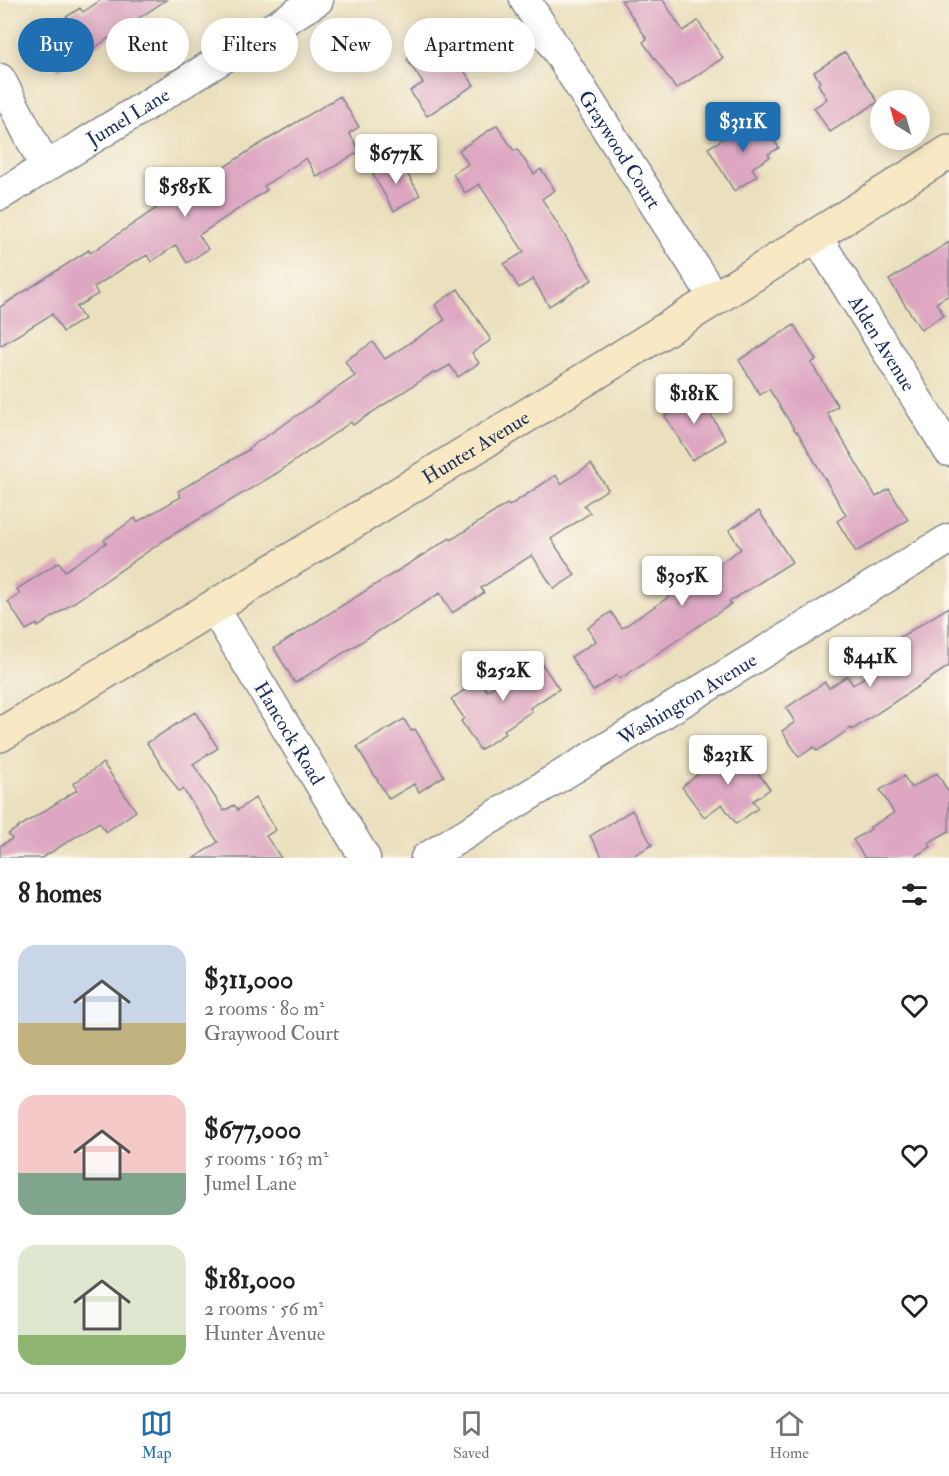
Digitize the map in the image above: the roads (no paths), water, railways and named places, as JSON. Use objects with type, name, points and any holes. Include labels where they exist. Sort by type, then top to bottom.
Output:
[{"type":"street","name":"Jumel Lane","points":[[0,195],[318,0]]},
{"type":"street","name":"Graywood Court","points":[[525,0],[715,299]]},
{"type":"street","points":[[0,79],[45,166]]},
{"type":"street","name":"Hunter Avenue","points":[[0,735],[214,608],[949,152]]},
{"type":"street","name":"Alden Avenue","points":[[816,236],[949,451]]},
{"type":"street","name":"Washington Avenue","points":[[426,858],[949,540]]},
{"type":"street","name":"Hancock Road","points":[[214,608],[365,858]]}]
